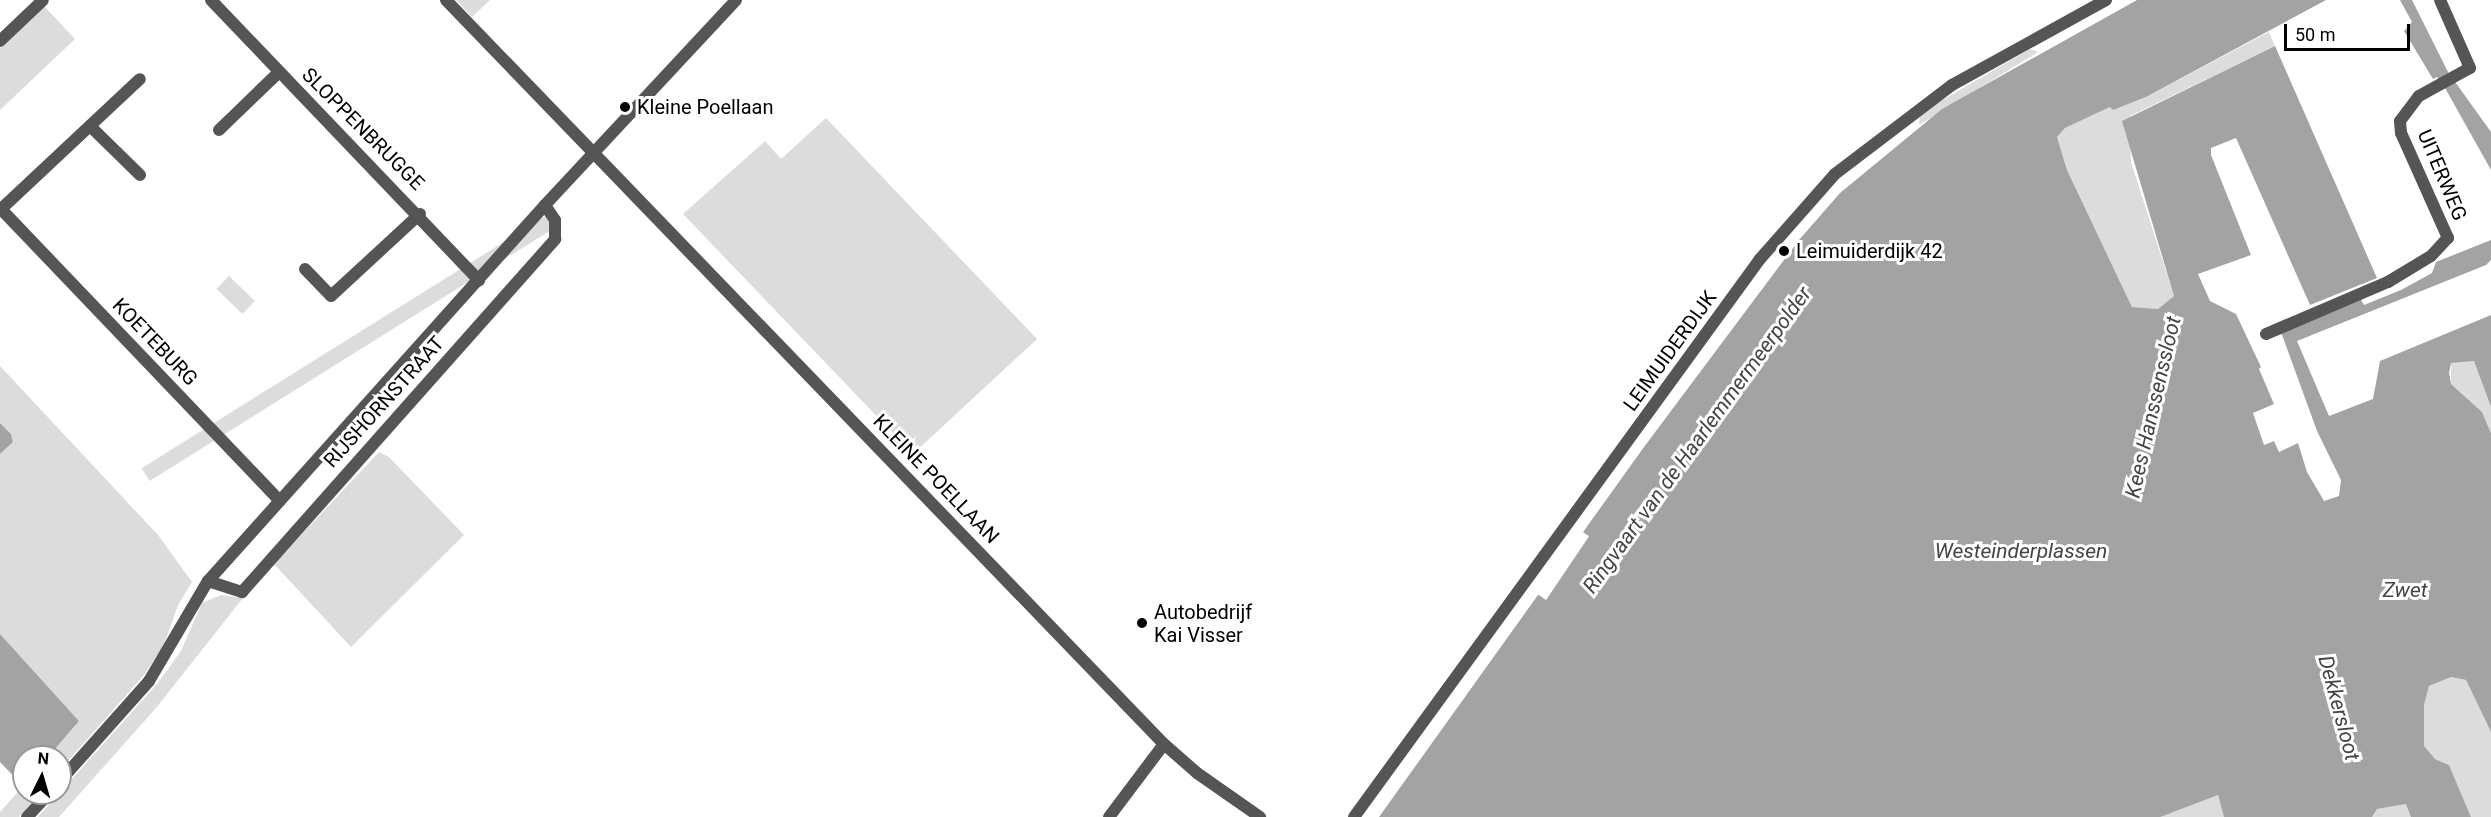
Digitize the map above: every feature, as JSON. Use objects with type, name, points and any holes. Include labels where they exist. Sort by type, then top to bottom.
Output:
[{"type":"street","points":[[0,41],[43,0]]},
{"type":"street","name":"SLOPPENBRUGGE","points":[[211,0],[420,214],[479,279]]},
{"type":"street","name":"KLEINE POELLAAN","points":[[446,0],[1164,744],[1197,773],[1260,817]]},
{"type":"street","name":"LEIMUIDERDIJK","points":[[1354,817],[1760,259],[1835,174],[1952,85],[2106,0]]},
{"type":"street","name":"UITERWEG","points":[[2266,334],[2388,282],[2432,256],[2448,238],[2401,133],[2400,121],[2411,103],[2434,86],[2470,68],[2440,0]]},
{"type":"street","name":"RIJSHORNSTRAAT","points":[[72,768],[149,681],[208,581],[545,205],[733,1]]},
{"type":"street","name":"SLOPPENBRUGGE","points":[[219,130],[279,72]]},
{"type":"street","name":"KOETEBURG","points":[[140,79],[1,208],[280,501]]},
{"type":"street","points":[[90,126],[140,175]]},
{"type":"street","name":"RIJSHORNSTRAAT","points":[[208,581],[242,592],[249,585],[555,239],[555,220],[545,205]]},
{"type":"street","name":"SLOPPENBRUGGE","points":[[305,269],[332,296],[420,214]]},
{"type":"street","points":[[1109,817],[1164,744]]},
{"type":"street","points":[[27,817],[38,805]]},
{"type":"shaded area","points":[[456,0],[490,0],[472,17]]},
{"type":"shaded area","points":[[44,6],[75,39],[0,110],[0,48]]},
{"type":"shaded area","points":[[2269,32],[2275,46],[2130,116],[2131,162],[2174,296],[2158,309],[2132,307],[2067,170],[2057,137],[2065,128],[2110,107],[2113,110],[2146,97]]},
{"type":"shaded area","points":[[2030,49],[2038,52],[1919,125],[1920,115]]},
{"type":"shaded area","points":[[826,118],[1037,339],[913,454],[683,214],[765,141],[781,159]]},
{"type":"shaded area","points":[[547,215],[555,228],[150,481],[142,468]]},
{"type":"shaded area","points":[[229,276],[255,301],[242,314],[216,289]]},
{"type":"shaded area","points":[[2474,361],[2491,407],[2491,433],[2482,412],[2451,384],[2451,363]]},
{"type":"shaded area","points":[[0,366],[158,535],[192,582],[178,605],[164,645],[143,676],[72,756],[72,745],[58,745],[79,721],[0,634],[0,454],[13,442],[11,434],[0,423]]},
{"type":"shaded area","points":[[379,452],[389,457],[464,535],[351,647],[274,564]]},
{"type":"shaded area","points":[[221,595],[243,598],[156,708],[72,802],[72,779],[157,684],[181,651],[202,603]]},
{"type":"shaded area","points":[[2451,677],[2466,680],[2491,732],[2491,817],[2471,817],[2449,765],[2435,759],[2424,746],[2424,705],[2429,686]]},
{"type":"shaded area","points":[[2218,795],[2224,817],[2160,817],[2160,815]]},
{"type":"shaded area","points":[[12,798],[12,805],[30,805],[19,817],[0,817],[0,812]]},
{"type":"shaded area","points":[[2407,804],[2411,817],[2372,817],[2377,809]]},
{"type":"shaded area","points":[[49,805],[70,805],[59,817],[38,817]]},
{"type":"water","points":[[2137,0],[2326,0],[2146,97],[2113,110],[2110,107],[2065,128],[2057,137],[2067,170],[2132,307],[2158,309],[2174,296],[2122,121],[2275,46],[2377,278],[2310,305],[2236,138],[2211,148],[2211,155],[2251,255],[2198,274],[2210,301],[2236,314],[2261,367],[2259,369],[2274,404],[2253,413],[2264,445],[2274,441],[2279,452],[2298,443],[2307,472],[2324,501],[2339,496],[2341,480],[2317,431],[2281,332],[2360,298],[2364,305],[2401,290],[2432,273],[2436,262],[2491,240],[2491,260],[2486,265],[2297,341],[2329,416],[2373,399],[2380,361],[2491,315],[2491,407],[2474,361],[2451,363],[2449,373],[2451,384],[2482,412],[2491,433],[2491,732],[2466,680],[2451,677],[2429,686],[2424,705],[2424,746],[2435,759],[2449,765],[2471,817],[2411,817],[2406,804],[2377,809],[2372,817],[2224,817],[2218,795],[2160,817],[1379,817],[1644,447],[1799,240],[1840,193],[1942,109]]},
{"type":"water","points":[[2400,0],[2412,0],[2448,72],[2491,132],[2491,170],[2445,88],[2437,77],[2433,79],[2404,31],[2412,22]]},
{"type":"water","points":[[0,423],[11,434],[13,442],[0,454]]},
{"type":"water","points":[[0,634],[79,721],[58,745],[12,745],[12,775],[0,762]]},
{"type":"pier","points":[[1580,530],[1589,536],[1546,600],[1537,594]]},
{"type":"place","name":"Kleine Poellaan","points":[[625,107]]},
{"type":"place","name":"Leimuiderdijk 42","points":[[1784,251]]},
{"type":"place","name":"Autobedrijf Kai Visser","points":[[1142,623]]},
{"type":"water label","name":"Kees Hanssenssloot","points":[[2153,407]]},
{"type":"water label","name":"Ringvaart van de Haarlemmermeerpolder","points":[[1697,440]]},
{"type":"water label","name":"Westeinderplassen","points":[[2021,551]]},
{"type":"water label","name":"Zwet","points":[[2405,590]]},
{"type":"water label","name":"Dekkersloot","points":[[2339,708]]}]
